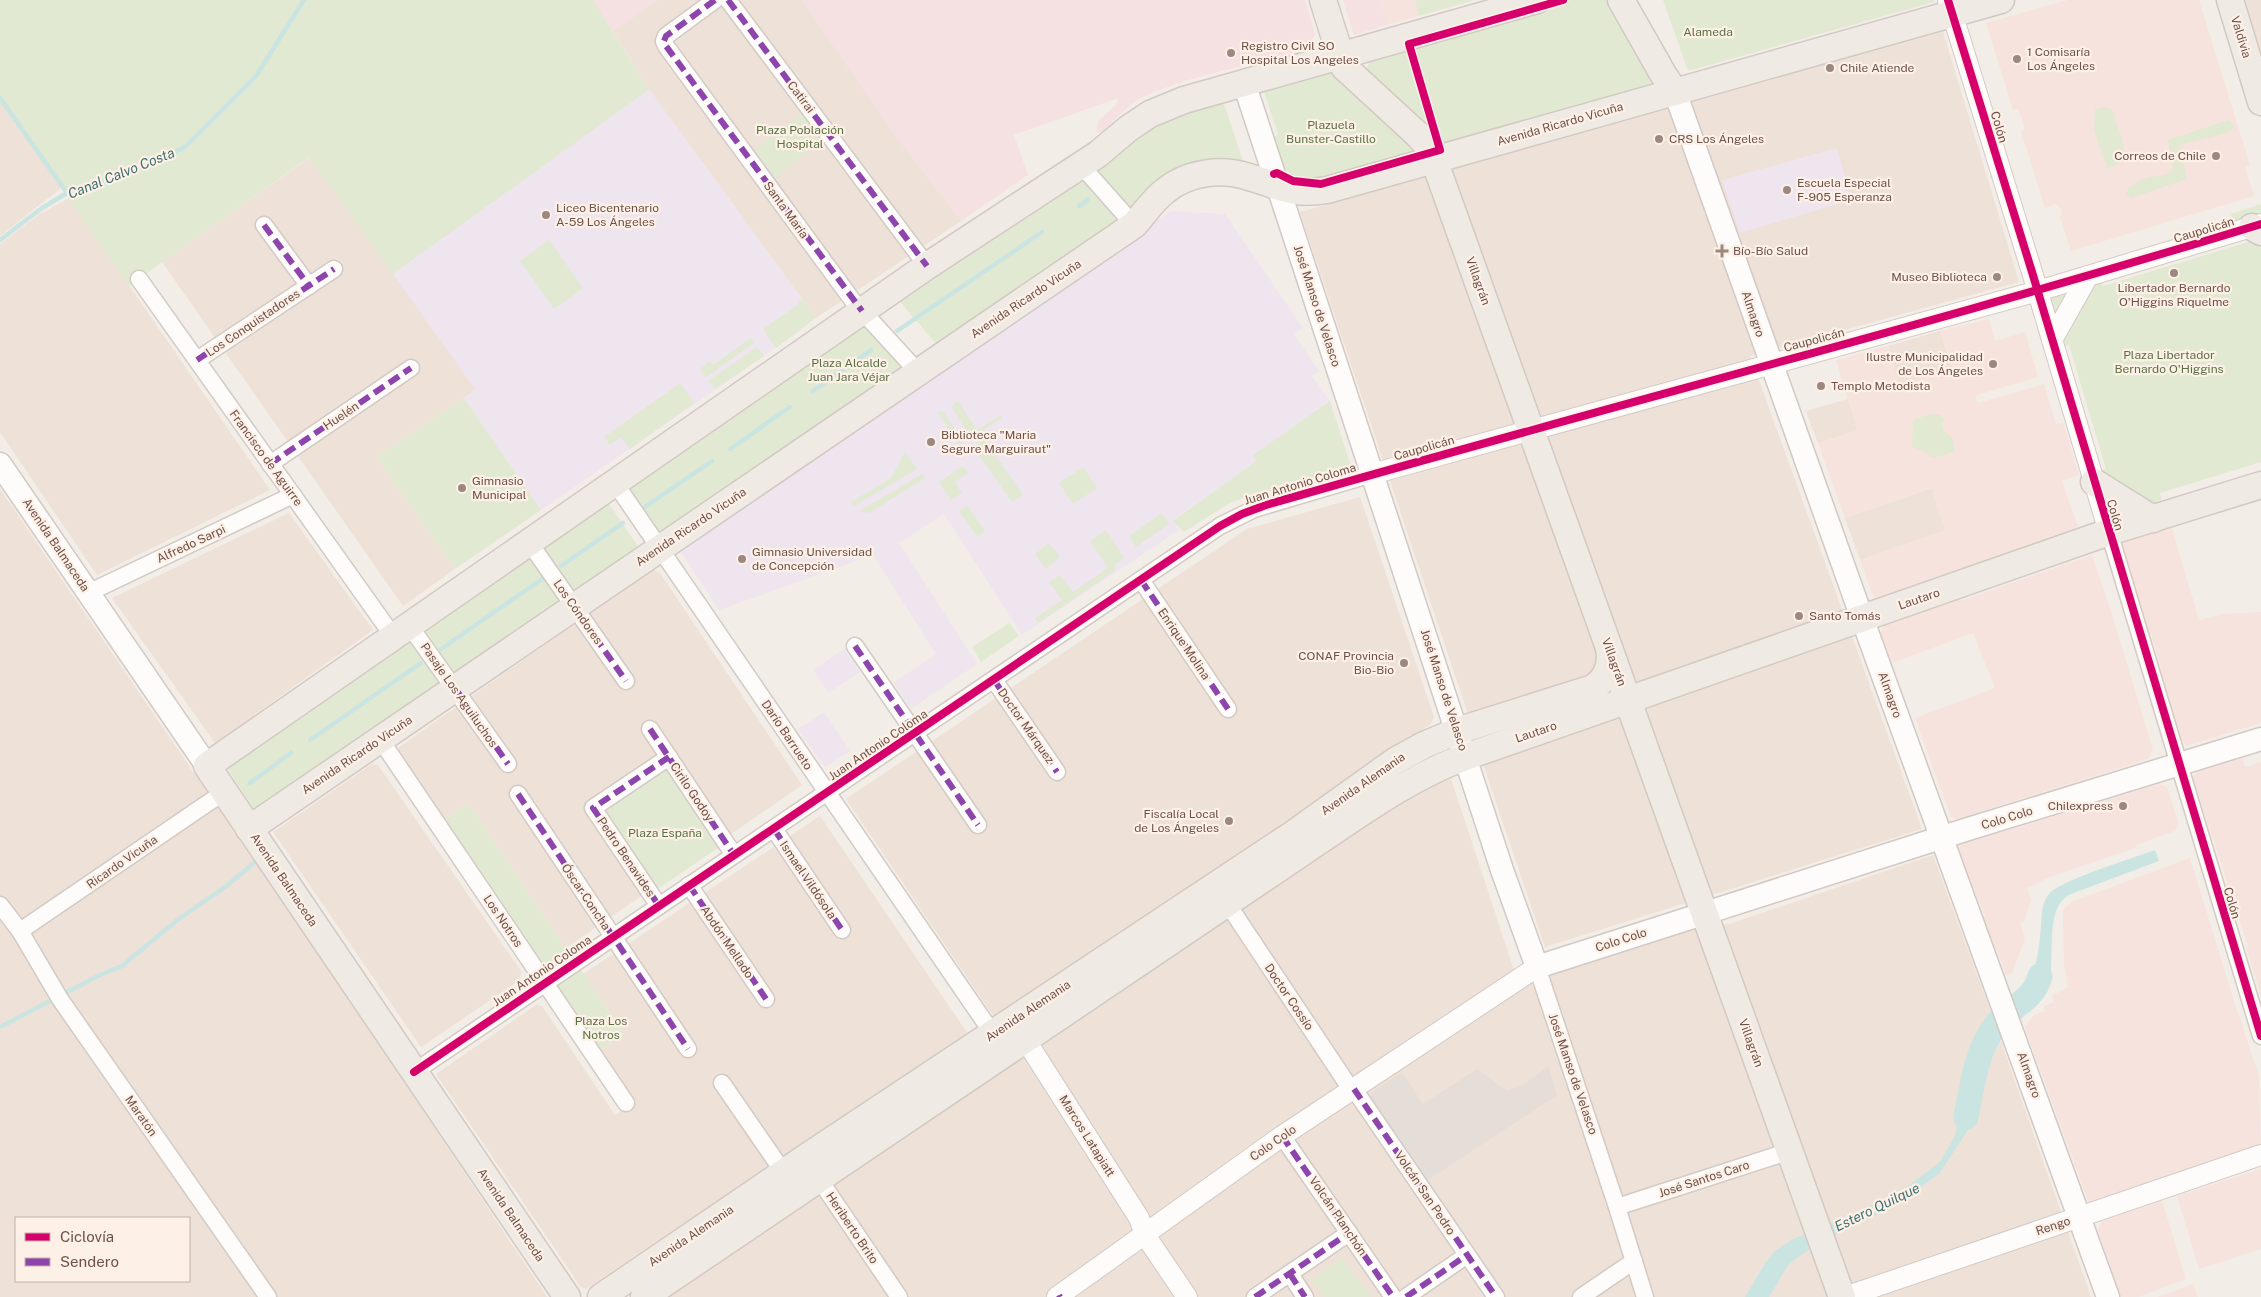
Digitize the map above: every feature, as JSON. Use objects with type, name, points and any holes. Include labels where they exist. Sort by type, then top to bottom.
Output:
[{"type":"main road","name":"Villagrán","points":[[1323,0],[1344,67],[1423,140],[1434,160],[1814,1220],[1844,1297]]},
{"type":"main road","points":[[206,766],[927,266],[1098,154],[1129,128],[1162,109],[1244,83],[1537,0]]},
{"type":"main road","name":"Almagro","points":[[1621,0],[1675,92],[1862,618],[2108,1297]]},
{"type":"main road","name":"Almagro","points":[[1640,0],[1673,69],[1675,92]]},
{"type":"main road","name":"Avenida Ricardo Vicuña","points":[[249,829],[1134,226],[1164,192],[1180,181],[1211,172],[1228,173],[1250,177],[1299,193],[1321,191],[1675,92],[1950,7],[2001,0]]},
{"type":"main road","name":"Valdivia","points":[[2230,0],[2261,102]]},
{"type":"main road","points":[[1369,90],[1364,77],[1364,66],[1379,48],[1396,41]]},
{"type":"main road","name":"José Manso de Velasco","points":[[1244,83],[1465,757],[1537,967]]},
{"type":"main road","name":"Avenida Balmaceda","points":[[0,464],[567,1297]]},
{"type":"main road","points":[[2094,482],[2153,519]]},
{"type":"main road","name":"Lautaro","points":[[1465,757],[2109,532],[2261,486]]},
{"type":"main road","name":"Lautaro","points":[[1457,731],[1588,691],[1599,684],[1607,673],[1610,660],[1609,647]]},
{"type":"main road","name":"Avenida Alemania","points":[[644,1297],[993,1034],[1292,834],[1379,771],[1416,748],[1457,731]]},
{"type":"main road","name":"Colo Colo","points":[[1537,967],[2261,739]]},
{"type":"main road","name":"Avenida Alemania","points":[[601,1297],[784,1173],[812,1169],[1025,1039],[1395,791],[1432,771],[1465,757]]},
{"type":"street","name":"Santa María","points":[[715,0],[666,36],[664,41],[862,311],[918,372]]},
{"type":"street","name":"Catirai","points":[[728,0],[927,266]]},
{"type":"street","name":"Colón","points":[[1950,7],[2038,291],[2261,1036]]},
{"type":"street","points":[[1080,164],[1134,226]]},
{"type":"street","name":"Los Conquistadores","points":[[264,225],[309,286]]},
{"type":"street","name":"Caupolicán","points":[[1372,474],[2038,291],[2258,228]]},
{"type":"street","name":"Los Conquistadores","points":[[197,360],[334,269]]},
{"type":"street","points":[[2052,340],[2088,276]]},
{"type":"street","name":"Francisco de Aguirre","points":[[140,279],[270,464],[401,631]]},
{"type":"street","name":"Huelén","points":[[270,464],[411,368]]},
{"type":"street","name":"Juan Antonio Coloma","points":[[414,1072],[1141,580],[1242,514],[1266,505],[1372,474]]},
{"type":"street","name":"Darío Barrueto","points":[[615,483],[993,1034]]},
{"type":"street","name":"Alfredo Sarpi","points":[[88,593],[293,495]]},
{"type":"street","name":"Los Cóndores","points":[[529,542],[626,681]]},
{"type":"street","name":"Enrique Molina","points":[[1141,580],[1228,709]]},
{"type":"street","name":"Pasaje Los Aguiluchos","points":[[401,631],[455,688],[508,764]]},
{"type":"street","points":[[855,646],[978,825]]},
{"type":"street","name":"Doctor Márquez","points":[[994,680],[1058,772]]},
{"type":"street","name":"Cirilo Godoy","points":[[650,729],[734,855]]},
{"type":"street","name":"Los Notros","points":[[380,739],[626,1103]]},
{"type":"street","name":"Pedro Benavides","points":[[659,906],[594,808],[669,757]]},
{"type":"street","name":"Ricardo Vicuña","points":[[20,931],[224,792]]},
{"type":"street","name":"Óscar Concha","points":[[518,794],[688,1049]]},
{"type":"street","name":"Ismael Vildósola","points":[[774,829],[842,930]]},
{"type":"street","name":"Abdón Mellado","points":[[689,885],[766,999]]},
{"type":"street","name":"Doctor Cossío","points":[[1227,903],[1353,1090]]},
{"type":"street","name":"Maratón","points":[[0,905],[20,931],[60,999],[268,1297]]},
{"type":"street","name":"Colo Colo","points":[[1059,1296],[1282,1136],[1537,967]]},
{"type":"street","name":"José Manso de Velasco","points":[[1537,967],[1645,1297]]},
{"type":"street","points":[[993,1034],[1025,1039]]},
{"type":"street","name":"Marcos Latapiatt","points":[[1025,1039],[1139,1218],[1145,1235],[1187,1297]]},
{"type":"street","points":[[722,1083],[784,1173]]},
{"type":"street","name":"Volcán San Pedro","points":[[1353,1090],[1496,1297]]},
{"type":"street","name":"Volcán Planchón","points":[[1282,1136],[1392,1297]]},
{"type":"street","name":"José Santos Caro","points":[[1617,1207],[1790,1151]]},
{"type":"street","name":"Rengo","points":[[1844,1297],[2261,1155]]},
{"type":"street","name":"Heriberto Brito","points":[[812,1169],[899,1297]]},
{"type":"street","points":[[1255,1297],[1349,1233]]},
{"type":"street","points":[[1406,1297],[1467,1255]]},
{"type":"street","points":[[1581,1297],[1634,1261]]},
{"type":"street","points":[[1290,1274],[1305,1297]]},
{"type":"shaded area","name":"Liceo Bicentenario A-59 Los Ángeles","points":[[593,0],[648,88],[816,318],[541,510],[464,398],[475,389],[310,157]]},
{"type":"shaded area","points":[[593,0],[659,0],[613,31]]},
{"type":"shaded area","points":[[659,0],[802,0],[895,135],[961,221],[816,318],[648,88],[613,31]]},
{"type":"shaded area","points":[[802,0],[1305,0],[1315,34],[1306,49],[1184,81],[1146,95],[1132,104],[1112,122],[1108,134],[1096,132],[1097,126],[1099,120],[1116,105],[1118,98],[1014,135],[1028,175],[961,221],[895,135]]},
{"type":"shaded area","points":[[1343,0],[1379,0],[1387,25],[1354,35]]},
{"type":"shaded area","points":[[1379,0],[1475,0],[1387,25]]},
{"type":"shaded area","points":[[2068,0],[2199,0],[2250,165],[2245,167],[2254,196],[2071,251],[2060,218],[2062,210],[2056,204],[2045,208],[2021,131],[2025,129],[2018,109],[2013,110],[1986,23]]},
{"type":"shaded area","points":[[2240,0],[2261,0],[2261,69]]},
{"type":"shaded area","points":[[1943,32],[2019,282],[1750,356],[1922,829],[1545,947],[1483,764],[1648,708],[1639,682],[1632,678],[1621,645],[1595,654],[1596,663],[1592,671],[1584,677],[1468,714],[1300,212]]},
{"type":"shaded area","points":[[0,100],[61,188],[0,236]]},
{"type":"shaded area","name":"Escuela Especial F-905 Esperanza","points":[[1837,148],[1851,200],[1740,233],[1722,180]]},
{"type":"shaded area","points":[[310,157],[476,390],[376,457],[455,569],[403,606],[162,262]]},
{"type":"shaded area","points":[[69,198],[270,490],[97,575],[0,432],[0,244],[38,215]]},
{"type":"shaded area","points":[[1171,211],[1225,214],[1303,328],[1294,334],[1319,371],[1312,376],[1330,401],[1253,455],[1257,461],[1173,520],[1179,530],[1022,635],[944,514],[899,543],[977,664],[911,709],[893,683],[936,654],[873,555],[719,610],[681,552],[914,384],[1030,309]]},
{"type":"shaded area","points":[[1989,319],[1995,341],[2025,332],[2038,377],[1977,395],[1975,400],[1979,403],[2044,384],[2056,424],[2063,422],[2079,475],[2062,481],[2078,527],[1876,598],[1873,596],[1860,560],[1945,530],[1931,488],[1845,518],[1818,443],[1857,430],[1836,360],[1888,346],[1899,385],[1952,369],[1940,331]]},
{"type":"shaded area","points":[[1940,331],[1952,369],[1899,385],[1888,346]]},
{"type":"shaded area","points":[[1848,399],[1858,431],[1818,443],[1806,411]]},
{"type":"shaded area","points":[[1932,488],[1946,530],[1860,560],[1845,518]]},
{"type":"shaded area","points":[[0,489],[372,1034],[547,1297],[0,1297]]},
{"type":"shaded area","points":[[1360,497],[1434,717],[1431,724],[994,1017],[846,799],[1247,529]]},
{"type":"shaded area","points":[[289,513],[373,630],[215,743],[112,598]]},
{"type":"shaded area","points":[[2170,522],[2199,620],[2223,614],[2261,612],[2261,723],[2186,746],[2184,741],[2180,742],[2159,671],[2162,671],[2121,543],[2124,537]]},
{"type":"shaded area","points":[[2092,555],[2153,750],[2148,759],[1956,819],[1951,817],[1915,718],[1995,688],[1973,633],[1892,663],[1881,633],[1882,627],[1886,623],[1959,597],[1961,601]]},
{"type":"shaded area","points":[[653,569],[660,573],[802,785],[566,948],[468,803],[444,820],[395,750]]},
{"type":"shaded area","points":[[844,649],[860,672],[829,693],[813,670]]},
{"type":"shaded area","points":[[824,712],[850,751],[825,767],[798,729]]},
{"type":"shaded area","points":[[2242,758],[2245,767],[2261,762],[2261,996],[2246,947],[2248,946],[2193,778],[2197,772]]},
{"type":"shaded area","points":[[372,764],[378,765],[521,971],[520,980],[421,1047],[273,832]]},
{"type":"shaded area","points":[[1451,779],[1518,982],[1699,925],[1729,924],[1933,855],[2091,1297],[665,1297],[1321,854],[1419,791]]},
{"type":"shaded area","points":[[2159,784],[2167,787],[2179,824],[2175,831],[2136,845],[2135,848],[2050,877],[2027,888],[2031,900],[2024,922],[2020,923],[2025,939],[2012,973],[2006,975],[1957,846]]},
{"type":"shaded area","points":[[820,816],[968,1034],[585,1289],[581,1287],[436,1074],[536,1005],[542,1006],[615,1115],[633,1104],[598,1052],[624,1034],[583,974]]},
{"type":"shaded area","points":[[2190,858],[2259,1076],[2261,1146],[2089,1203],[2025,1028],[2034,1015],[2045,1011],[2044,1006],[2054,1002],[2052,996],[2068,987],[2064,964],[2063,910],[2071,902]]},
{"type":"shaded area","points":[[1548,1066],[1557,1095],[1425,1182],[1369,1098],[1374,1091],[1402,1072],[1423,1104],[1477,1069],[1507,1091],[1524,1085]]},
{"type":"shaded area","points":[[2261,1169],[2261,1249],[2199,1269],[2177,1196]]},
{"type":"shaded area","points":[[2162,1201],[2186,1279],[2138,1297],[2121,1297],[2098,1230],[2102,1221]]},
{"type":"shaded area","points":[[2193,1284],[2198,1297],[2157,1297]]},
{"type":"green space","points":[[0,0],[593,0],[648,88],[647,91],[393,274],[309,157],[129,286],[0,100]]},
{"type":"green space","points":[[1415,0],[1475,0],[1419,16]]},
{"type":"green space","points":[[1560,0],[1611,0],[1659,86],[1431,150],[1365,71],[1370,60],[1426,37]]},
{"type":"green space","name":"Alameda","points":[[1663,0],[1934,0],[1934,2],[1688,71]]},
{"type":"green space","name":"Plazuela Bunster-Castillo","points":[[1340,62],[1429,159],[1291,188],[1266,139],[1278,135],[1261,83]]},
{"type":"green space","points":[[1222,97],[1247,174],[1217,169],[1134,219],[939,347],[894,295],[1130,133]]},
{"type":"green space","points":[[2102,107],[2111,109],[2114,114],[2124,146],[2122,160],[2117,165],[2107,168],[2094,130],[2095,109]]},
{"type":"green space","name":"Plaza Población Hospital","points":[[810,108],[830,136],[767,183],[746,156]]},
{"type":"green space","points":[[2228,120],[2235,125],[2230,132],[2180,145],[2187,179],[2132,198],[2126,195],[2128,188],[2137,182],[2146,178],[2163,175],[2173,169],[2168,140]]},
{"type":"green space","points":[[2261,204],[2261,214],[2233,223],[2231,214]]},
{"type":"green space","name":"Plaza Libertador Bernardo O'Higgins","points":[[2261,226],[2261,462],[2160,493],[2163,507],[2110,530],[2093,473],[2106,469],[2069,345],[2057,349],[2040,292],[2099,274],[2103,286],[2248,242],[2245,231]]},
{"type":"green space","points":[[549,240],[583,288],[554,309],[520,261]]},
{"type":"green space","points":[[802,299],[816,318],[776,348],[763,329],[796,306]]},
{"type":"green space","name":"Plaza Alcalde Juan Jara Véjar","points":[[860,316],[909,374],[661,541],[619,481]]},
{"type":"green space","points":[[751,338],[754,343],[706,377],[700,369],[710,361],[713,365]]},
{"type":"green space","points":[[757,347],[764,356],[715,389],[708,381]]},
{"type":"green space","points":[[680,383],[694,403],[630,449],[621,437],[610,445],[604,437]]},
{"type":"green space","name":"Gimnasio Municipal","points":[[464,398],[541,510],[455,569],[376,457]]},
{"type":"green space","points":[[958,401],[977,430],[1001,415],[1002,418],[971,438],[951,406]]},
{"type":"green space","points":[[1330,401],[1354,475],[1258,493],[1243,498],[1228,504],[1184,532],[1173,521],[1256,461],[1253,455]]},
{"type":"green space","points":[[942,410],[964,442],[959,445],[938,413]]},
{"type":"green space","points":[[1930,414],[1940,415],[1945,420],[1942,425],[1944,431],[1953,439],[1955,451],[1938,457],[1932,457],[1912,447],[1913,420]]},
{"type":"green space","points":[[984,439],[1023,495],[1012,502],[973,447]]},
{"type":"green space","points":[[905,452],[917,469],[854,506],[851,502],[891,478]]},
{"type":"green space","points":[[963,466],[968,473],[955,482],[962,493],[951,500],[939,482]]},
{"type":"green space","points":[[1083,467],[1097,488],[1073,504],[1059,483]]},
{"type":"green space","points":[[922,474],[925,478],[869,513],[860,511]]},
{"type":"green space","points":[[603,495],[642,552],[260,818],[221,759]]},
{"type":"green space","points":[[967,505],[985,531],[977,537],[959,511]]},
{"type":"green space","points":[[1162,513],[1169,524],[1136,547],[1129,536]]},
{"type":"green space","points":[[1106,530],[1124,558],[1114,565],[1116,570],[1038,623],[1035,618],[1062,600],[1049,582],[1060,575],[1073,592],[1108,568],[1090,541]]},
{"type":"green space","points":[[1049,543],[1060,557],[1046,569],[1035,554]]},
{"type":"green space","points":[[1009,623],[1019,636],[981,662],[972,647]]},
{"type":"green space","name":"Plaza España","points":[[669,766],[721,846],[656,890],[602,813],[605,806]]},
{"type":"green space","name":"Plaza Los Notros","points":[[468,803],[624,1034],[598,1052],[444,820]]},
{"type":"green space","points":[[1341,1258],[1371,1297],[1325,1297],[1312,1280]]},
{"type":"water","points":[[2155,850],[2159,861],[2071,894],[2062,900],[2057,910],[2052,935],[2049,986],[2044,995],[2024,1008],[2019,995],[2029,982],[2036,964],[2042,910],[2049,894],[2056,888],[2082,876]]},
{"type":"water","points":[[1976,1082],[1980,1086],[1972,1124],[1939,1174],[1897,1204],[1809,1249],[1788,1265],[1769,1297],[1745,1297],[1774,1252],[1791,1240],[1895,1196],[1940,1162],[1955,1136],[1965,1087]]},
{"type":"waterway","name":"Canal Calvo Costa","points":[[0,240],[42,208],[67,193],[137,169],[185,147],[256,76],[304,0]]},
{"type":"waterway","points":[[0,98],[67,193]]},
{"type":"waterway","points":[[1079,206],[1088,199]]},
{"type":"waterway","points":[[897,331],[1042,232]]},
{"type":"waterway","points":[[813,391],[871,350]]},
{"type":"waterway","points":[[730,449],[790,407]]},
{"type":"waterway","points":[[642,509],[712,461]]},
{"type":"waterway","points":[[561,566],[623,523]]},
{"type":"waterway","points":[[441,649],[542,579]]},
{"type":"waterway","points":[[310,740],[421,663]]},
{"type":"waterway","points":[[250,783],[291,753]]},
{"type":"waterway","points":[[0,1027],[100,975],[122,966],[176,921],[225,887],[253,864]]},
{"type":"waterway","name":"Estero Quilque","points":[[1966,1117],[1983,1047],[1995,1026],[2027,998],[2037,985],[2040,976]]},
{"type":"marked path","points":[[715,0],[666,36],[664,41],[666,46],[862,311]]},
{"type":"marked path","points":[[728,0],[927,266]]},
{"type":"marked path","points":[[264,225],[309,286]]},
{"type":"marked path","points":[[197,360],[334,269]]},
{"type":"marked path","points":[[270,464],[411,368]]},
{"type":"marked path","points":[[1141,580],[1228,709]]},
{"type":"marked path","points":[[574,607],[626,681]]},
{"type":"marked path","points":[[855,646],[978,825]]},
{"type":"marked path","points":[[994,680],[1057,772]]},
{"type":"marked path","points":[[455,688],[508,764]]},
{"type":"marked path","points":[[650,729],[734,855]]},
{"type":"marked path","points":[[659,906],[593,808],[669,757]]},
{"type":"marked path","points":[[518,794],[688,1049]]},
{"type":"marked path","points":[[774,829],[842,930]]},
{"type":"marked path","points":[[689,885],[766,999]]},
{"type":"marked path","points":[[1354,1089],[1496,1297]]},
{"type":"marked path","points":[[1282,1136],[1393,1297]]},
{"type":"marked path","points":[[1255,1297],[1349,1233]]},
{"type":"marked path","points":[[1406,1297],[1467,1255]]},
{"type":"marked path","points":[[1290,1274],[1305,1297]]},
{"type":"cycle path","points":[[1274,174],[1277,173],[1293,181],[1321,184],[1440,150],[1409,44],[1563,0]]},
{"type":"cycle path","points":[[1948,0],[2032,272],[2261,1036]]},
{"type":"cycle path","points":[[414,1072],[1220,526],[1242,514],[1266,505],[1390,470],[2013,297],[2261,224]]},
{"type":"place","name":"Registro Civil SO Hospital Los Angeles","points":[[1231,53]]},
{"type":"place","name":"1 Comisaría Los Ángeles","points":[[2017,59]]},
{"type":"place","name":"Chile Atiende","points":[[1830,68]]},
{"type":"place","name":"CRS Los Ángeles","points":[[1659,139]]},
{"type":"place","name":"Correos de Chile","points":[[2216,156]]},
{"type":"place","name":"Escuela Especial F-905 Esperanza","points":[[1787,190]]},
{"type":"place","name":"Liceo Bicentenario A-59 Los Ángeles","points":[[546,215]]},
{"type":"place","name":"Bío-Bío Salud","points":[[1722,251]]},
{"type":"place","name":"Libertador Bernardo O'Higgins Riquelme","points":[[2174,273]]},
{"type":"place","name":"Museo Biblioteca","points":[[1997,277]]},
{"type":"place","name":"Ilustre Municipalidad de Los Ángeles","points":[[1993,364]]},
{"type":"place","name":"Templo Metodista","points":[[1821,386]]},
{"type":"place","name":"Biblioteca \"Maria Segure Marguiraut\"","points":[[931,442]]},
{"type":"place","name":"Gimnasio Municipal","points":[[462,488]]},
{"type":"place","name":"Gimnasio Universidad de Concepción","points":[[742,559]]},
{"type":"place","name":"Santo Tomás","points":[[1799,616]]},
{"type":"place","name":"CONAF Provincia Bio-Bio","points":[[1404,663]]},
{"type":"place","name":"Chilexpress","points":[[2123,806]]},
{"type":"place","name":"Fiscalía Local de Los Ángeles","points":[[1229,821]]}]
